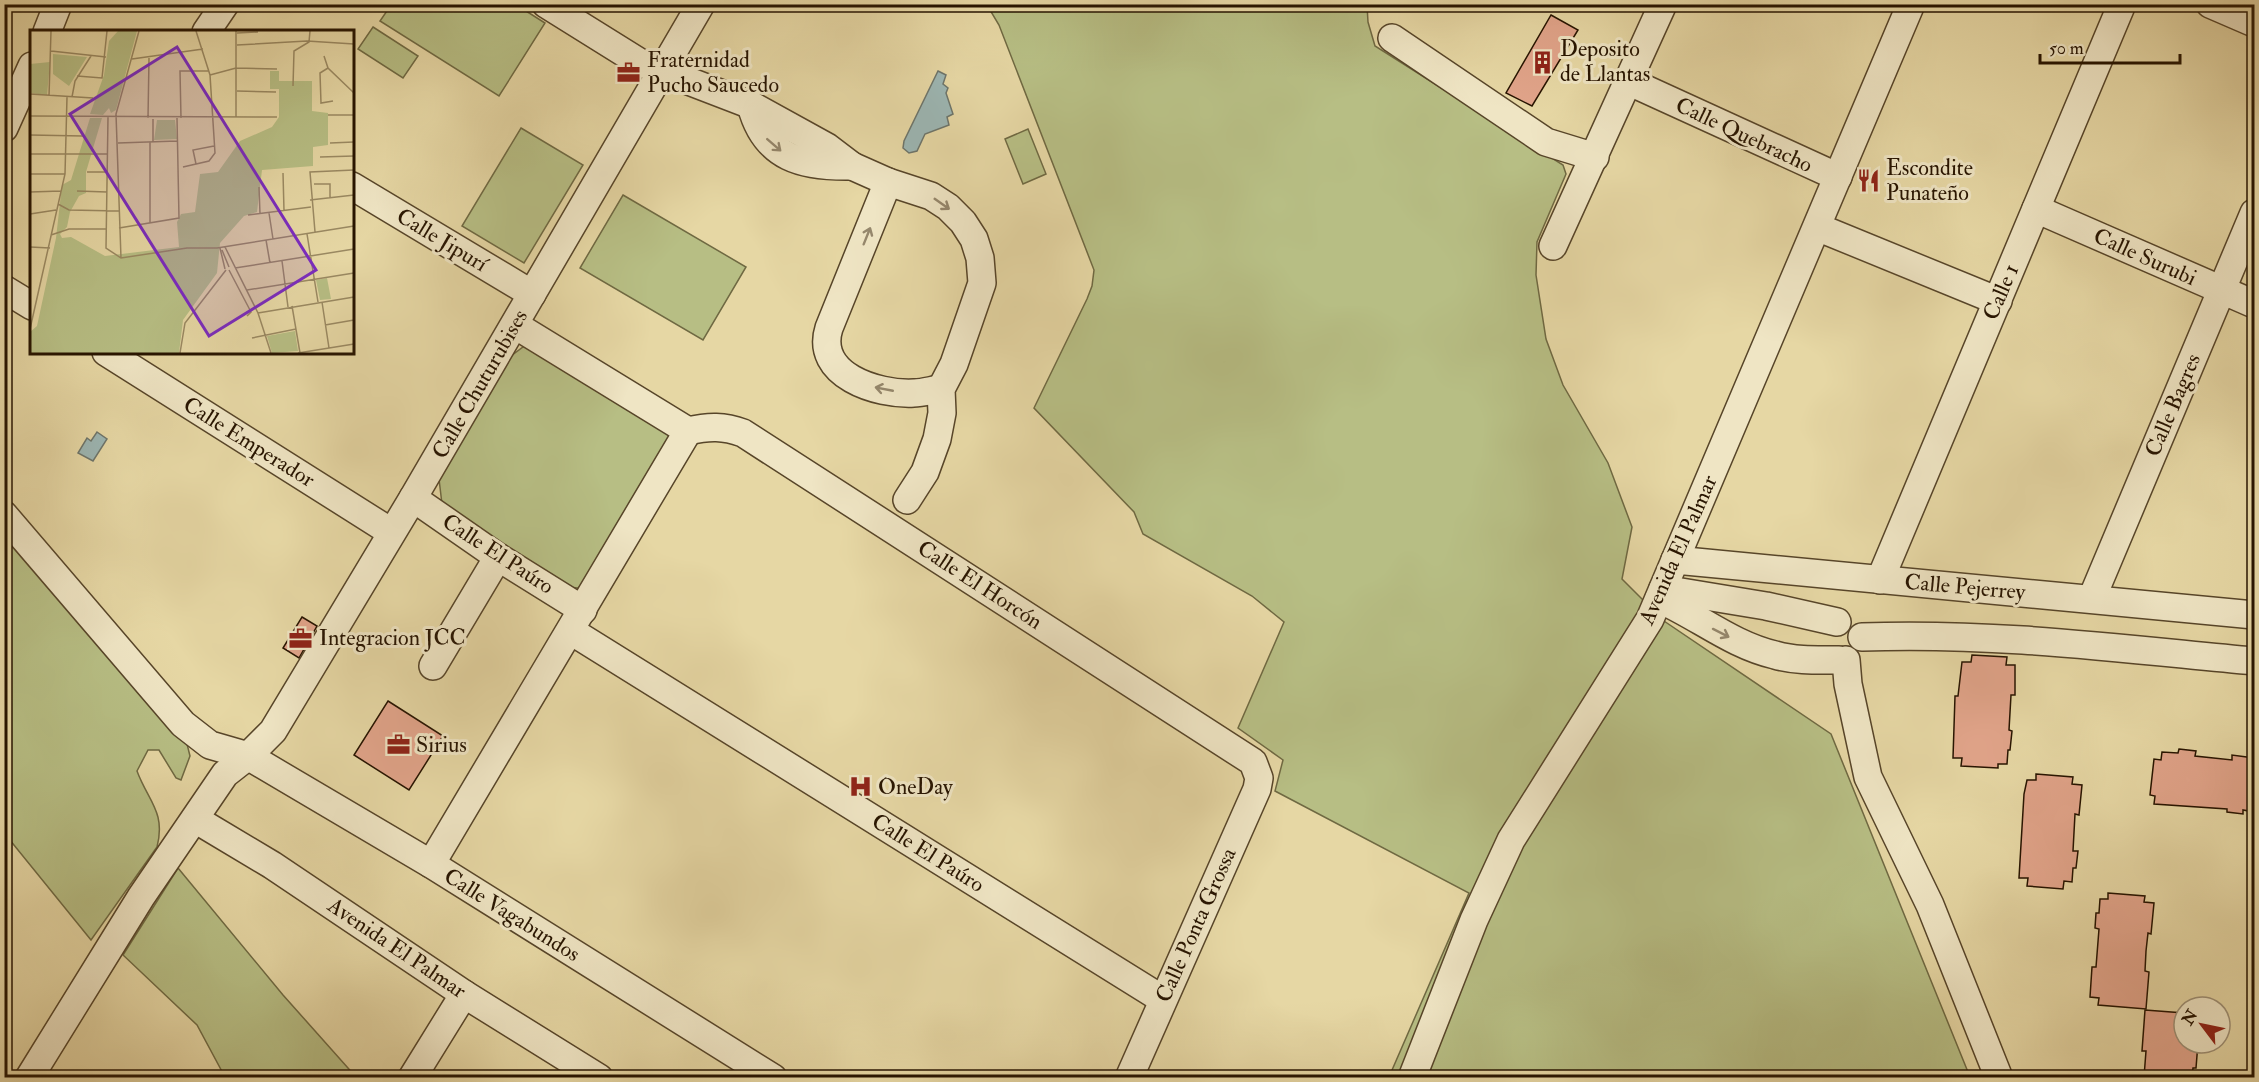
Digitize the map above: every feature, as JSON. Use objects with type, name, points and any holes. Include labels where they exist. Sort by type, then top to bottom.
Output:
[{"type":"street","points":[[47,30],[58,4]]},
{"type":"street","points":[[207,30],[225,4]]},
{"type":"street","points":[[546,4],[639,63],[751,105],[763,135],[787,156],[822,157],[852,166],[888,182],[931,196],[948,207],[963,222],[974,239],[980,258],[982,283],[954,364],[941,389],[942,413],[937,439],[926,471],[908,500]]},
{"type":"street","name":"Calle Chuturubises","points":[[29,1077],[141,897],[225,774],[273,732],[515,325],[702,4]]},
{"type":"street","points":[[1553,246],[1630,82],[1663,4]]},
{"type":"street","name":"Avenida El Palmar","points":[[1412,1077],[1474,920],[1511,840],[1657,603],[1911,4]]},
{"type":"street","name":"Calle 1","points":[[1880,580],[2122,4]]},
{"type":"street","points":[[2210,4],[2254,23]]},
{"type":"street","points":[[1392,38],[1546,142],[1595,157]]},
{"type":"street","points":[[4,128],[30,70]]},
{"type":"street","name":"Calle Quebracho","points":[[1630,82],[1838,177]]},
{"type":"street","points":[[888,182],[829,328],[827,351],[839,370],[878,389],[913,393],[941,389]]},
{"type":"street","name":"Calle Jipurí","points":[[354,187],[532,294]]},
{"type":"street","name":"Calle Surubi","points":[[2036,209],[2254,304]]},
{"type":"street","name":"Calle Bagres","points":[[2092,598],[2254,213]]},
{"type":"street","points":[[1817,227],[1998,301]]},
{"type":"street","points":[[4,289],[30,305]]},
{"type":"street","points":[[431,864],[688,430],[515,325]]},
{"type":"street","name":"Calle Emperador","points":[[109,354],[391,532]]},
{"type":"street","name":"Calle El Horcón","points":[[688,430],[709,426],[743,433],[1249,758],[1258,772]]},
{"type":"street","name":"Calle El Paúro","points":[[413,498],[498,557],[577,620],[1162,999]]},
{"type":"street","name":"Calle Vagabundos","points":[[4,515],[183,724],[210,745],[248,756],[431,864],[773,1077]]},
{"type":"street","points":[[433,666],[498,557]]},
{"type":"street","name":"Calle Pejerrey","points":[[1675,560],[2254,615]]},
{"type":"street","points":[[1657,603],[1766,606],[1850,623],[1860,631],[1862,637],[1859,652],[1843,660],[1801,660],[1773,655],[1657,603]]},
{"type":"street","points":[[1837,622],[1826,632],[1824,646],[1827,652],[1843,660]]},
{"type":"street","points":[[1862,637],[1961,636],[2033,640],[2254,660]]},
{"type":"street","points":[[1843,660],[1868,777],[1930,905],[1999,1077]]},
{"type":"street","name":"Calle Ponta Grossa","points":[[1129,1077],[1257,789],[1258,772]]},
{"type":"street","name":"Avenida El Palmar","points":[[195,819],[282,871],[464,993],[597,1077]]},
{"type":"street","points":[[412,1077],[464,993]]},
{"type":"green space","points":[[515,4],[545,23],[499,96],[380,21],[391,5]]},
{"type":"green space","points":[[987,5],[1367,5],[1368,22],[1375,46],[1563,165],[1566,174],[1537,242],[1536,275],[1546,339],[1563,385],[1608,463],[1632,527],[1622,579],[1664,621],[1831,734],[1970,1077],[1389,1077],[1469,893],[1275,791],[1283,760],[1238,728],[1284,622],[1252,596],[1143,534],[1134,512],[1034,408],[1087,299],[1092,286],[1094,270],[999,25]]},
{"type":"green space","points":[[373,27],[418,56],[403,78],[358,49]]},
{"type":"green space","points":[[521,128],[583,165],[524,263],[462,226]]},
{"type":"green space","points":[[1028,129],[1046,174],[1023,184],[1005,139]]},
{"type":"green space","points":[[623,195],[746,267],[703,340],[580,268]]},
{"type":"green space","points":[[531,341],[673,435],[586,582],[578,588],[567,587],[442,504],[439,479],[511,356]]},
{"type":"green space","points":[[4,518],[184,732],[190,756],[181,780],[176,778],[159,750],[148,750],[137,771],[158,815],[157,847],[91,940],[5,834]]},
{"type":"green space","points":[[178,868],[283,995],[356,1077],[225,1077],[197,1025],[123,955]]},
{"type":"water","points":[[938,71],[946,75],[943,84],[948,88],[946,93],[953,114],[947,117],[949,125],[925,134],[917,151],[909,153],[903,148],[904,141]]},
{"type":"water","points":[[97,432],[107,439],[93,461],[78,453],[87,438],[91,441]]},
{"type":"building","name":"Deposito de Llantas","points":[[1551,15],[1578,30],[1532,106],[1506,93]]},
{"type":"building","name":"Integracion JCC","points":[[302,617],[317,626],[299,658],[283,648]]},
{"type":"building","points":[[1972,655],[2007,657],[2006,665],[2015,665],[2015,695],[2011,695],[2010,750],[2008,750],[2007,764],[1998,764],[1998,768],[1961,766],[1962,758],[1953,758],[1955,696],[1958,696],[1962,662],[1971,662]]},
{"type":"building","name":"Sirius","points":[[388,701],[443,736],[409,790],[354,755]]},
{"type":"building","points":[[2179,749],[2196,751],[2195,756],[2232,760],[2232,755],[2254,758],[2254,812],[2243,810],[2243,814],[2227,812],[2227,809],[2154,804],[2155,796],[2150,795],[2154,759],[2161,760],[2162,752],[2178,753]]},
{"type":"building","points":[[2036,774],[2073,777],[2072,784],[2082,785],[2079,815],[2075,814],[2073,851],[2078,851],[2076,868],[2073,868],[2072,882],[2064,881],[2063,889],[2027,886],[2028,878],[2019,878],[2024,794],[2027,780],[2036,780]]},
{"type":"building","points":[[2108,893],[2145,896],[2144,902],[2154,903],[2151,934],[2148,933],[2146,951],[2145,971],[2149,972],[2146,1009],[2098,1005],[2099,998],[2090,997],[2092,967],[2096,967],[2099,929],[2095,928],[2096,913],[2099,913],[2100,899],[2108,899]]},
{"type":"building","points":[[2145,1010],[2172,1012],[2172,1055],[2197,1055],[2196,1068],[2193,1068],[2192,1077],[2144,1077],[2146,1051],[2142,1051]]},
{"type":"place","name":"Deposito de Llantas","points":[[1542,62]]},
{"type":"place","name":"Fraternidad Pucho Saucedo","points":[[629,73]]},
{"type":"place","name":"Escondite Punateño","points":[[1868,181]]},
{"type":"place","name":"Integracion JCC","points":[[301,638]]},
{"type":"place","name":"Sirius","points":[[398,745]]},
{"type":"place","name":"OneDay","points":[[860,787]]}]
